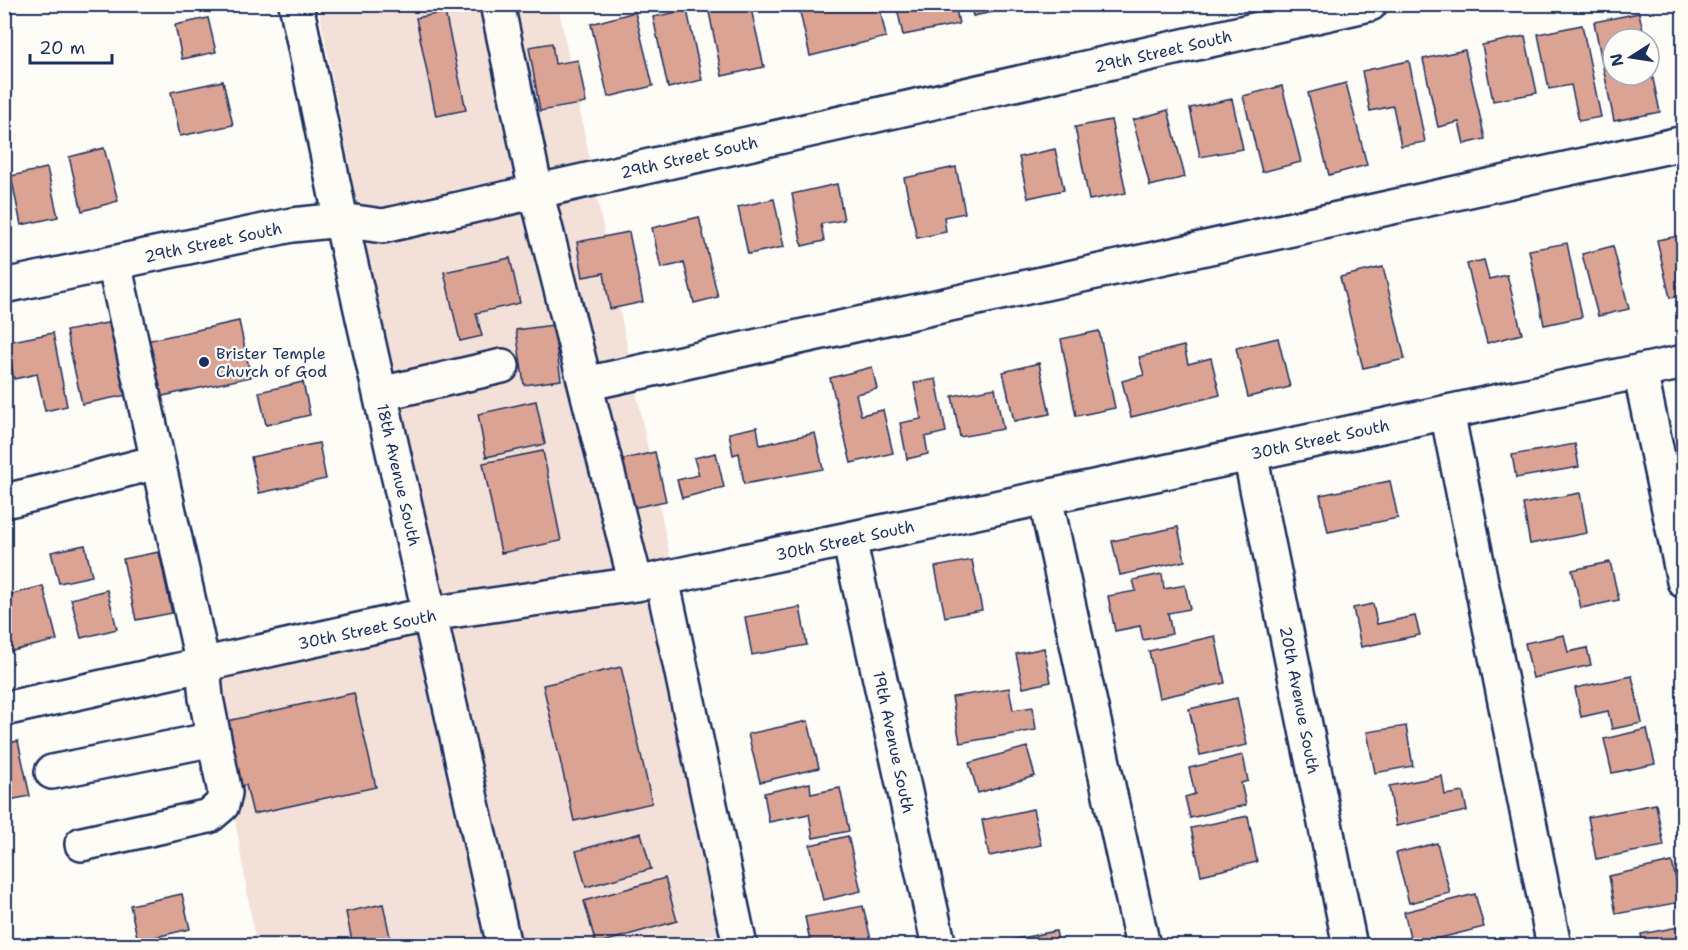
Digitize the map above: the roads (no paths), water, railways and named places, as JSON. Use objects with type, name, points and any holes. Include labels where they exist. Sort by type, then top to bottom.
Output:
[{"type":"street","name":"18th Avenue South","points":[[296,4],[341,220],[504,945]]},
{"type":"street","points":[[497,4],[536,191],[585,384],[649,582],[740,945]]},
{"type":"street","name":"29th Street South","points":[[4,286],[292,225],[341,220],[383,226],[1370,4]]},
{"type":"street","points":[[585,384],[1683,143]]},
{"type":"street","points":[[82,844],[209,816],[222,805],[225,793],[206,698],[203,665],[114,263]]},
{"type":"street","name":"30th Street South","points":[[4,709],[430,614],[649,582],[1683,362]]},
{"type":"street","points":[[380,394],[502,366]]},
{"type":"street","points":[[1640,371],[1683,581]]},
{"type":"street","points":[[1447,412],[1554,945]]},
{"type":"street","name":"20th Avenue South","points":[[1250,454],[1350,945]]},
{"type":"street","points":[[4,501],[158,462]]},
{"type":"street","points":[[1045,497],[1143,945]]},
{"type":"street","name":"19th Avenue South","points":[[849,539],[939,945]]},
{"type":"street","points":[[52,772],[214,739]]},
{"type":"place","name":"Brister Temple Church of God","points":[[204,362]]}]
